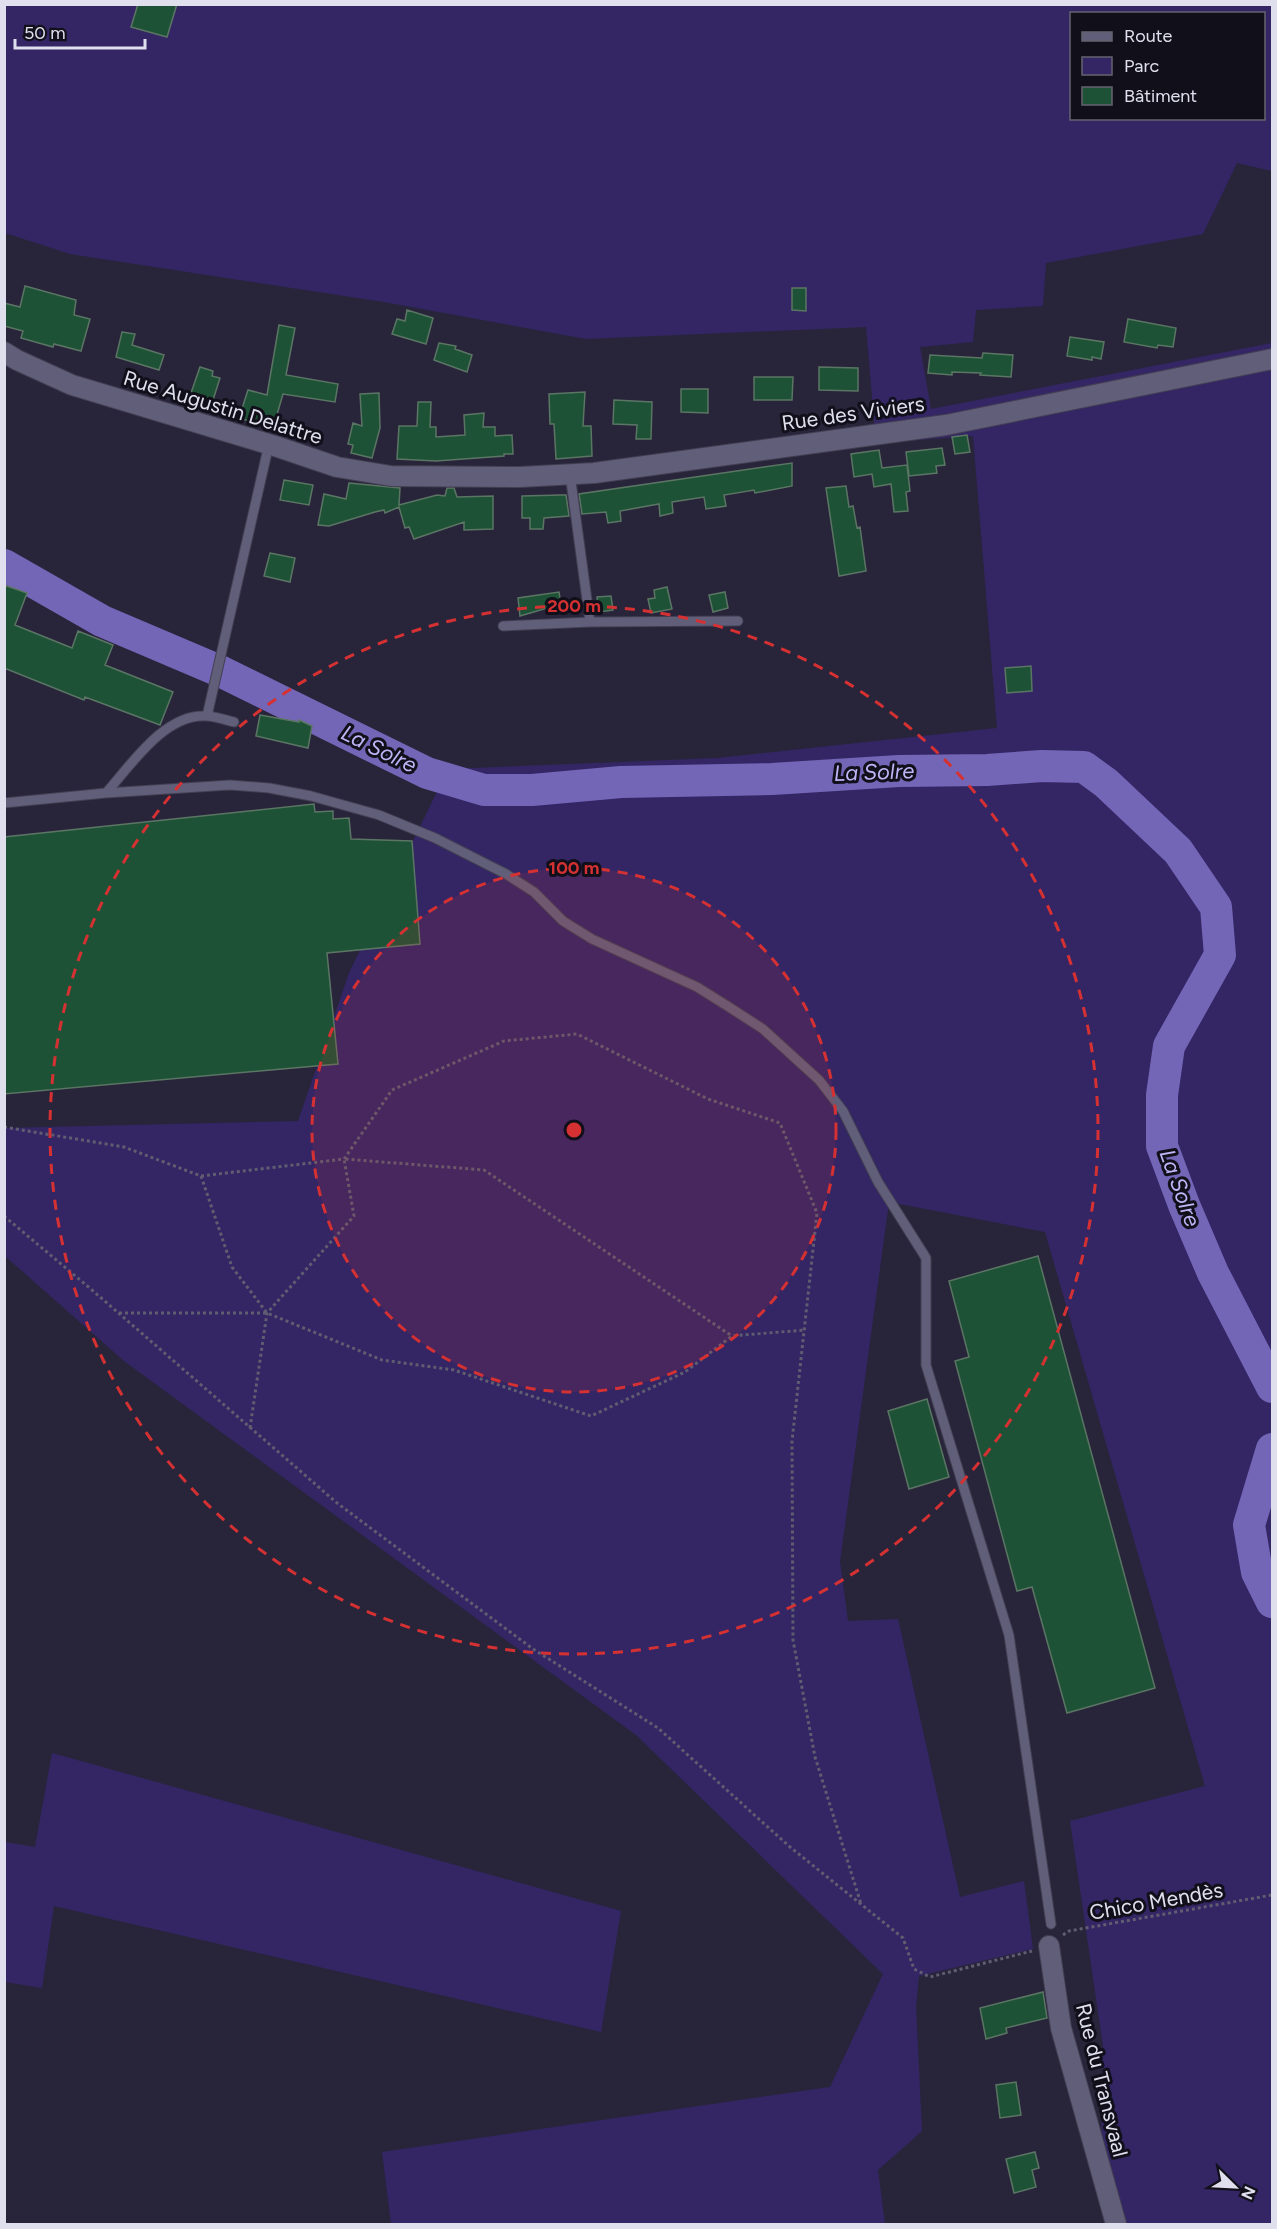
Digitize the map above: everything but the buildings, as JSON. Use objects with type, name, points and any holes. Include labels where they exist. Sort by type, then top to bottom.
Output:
[{"type":"street","name":"Rue Augustin Delattre","points":[[4,352],[72,385],[337,467],[391,476],[436,476]]},
{"type":"street","name":"Rue des Viviers","points":[[436,476],[520,477],[594,473],[698,460],[946,425],[1272,359]]},
{"type":"street","name":"Rue du Transvaal","points":[[1046,1947],[1061,2028],[1116,2224]]},
{"type":"lane","points":[[207,716],[268,444]]},
{"type":"lane","points":[[570,474],[590,622]]},
{"type":"lane","points":[[503,626],[590,622],[738,621]]},
{"type":"lane","points":[[106,793],[150,742],[181,720],[207,716],[234,722]]},
{"type":"lane","points":[[4,803],[106,793],[230,785],[269,788],[343,805],[406,825],[506,874],[534,892],[563,921],[592,939],[697,987],[763,1029],[819,1080],[843,1111],[878,1182],[926,1258],[926,1365],[1009,1635],[1051,1923]]},
{"type":"path","points":[[250,1428],[267,1313],[354,1216],[344,1159],[392,1090],[504,1041],[577,1034],[708,1099],[780,1123],[817,1213],[792,1442],[793,1640],[815,1757],[861,1904]]},
{"type":"path","points":[[4,1127],[124,1146],[201,1176],[344,1159],[483,1170],[732,1336]]},
{"type":"path","points":[[201,1176],[232,1267],[267,1313]]},
{"type":"path","name":"Chico Mendès","points":[[4,1216],[337,1503],[533,1649],[658,1728],[790,1847],[903,1938],[914,1969],[930,1977],[1046,1947],[1069,1931],[1272,1895]]},
{"type":"path","points":[[119,1313],[267,1313],[382,1360],[454,1370],[591,1416],[685,1372],[732,1336],[804,1330]]},
{"type":"green space","points":[[5,5],[1272,5],[1272,171],[1237,163],[1203,234],[1046,263],[1043,306],[976,310],[973,342],[920,347],[931,409],[1272,343],[1272,2224],[1120,2224],[1101,2160],[1103,2046],[1070,1821],[1205,1786],[1045,1232],[889,1202],[840,1562],[848,1621],[898,1619],[960,1897],[1024,1881],[1033,1949],[919,1976],[916,2006],[922,2131],[878,2170],[885,2224],[391,2224],[382,2152],[830,2087],[883,1974],[636,1735],[124,1361],[5,1256],[5,1128],[298,1121],[349,973],[448,769],[718,758],[997,728],[973,436],[876,443],[866,327],[586,339],[384,302],[70,254],[5,233]]},
{"type":"green space","points":[[52,1753],[621,1911],[601,2032],[54,1906],[42,1988],[5,1982],[5,1842],[35,1847]]},
{"type":"waterway","name":"La Solre","points":[[4,565],[102,621],[222,672],[427,773],[484,790],[532,790],[621,782],[772,779],[899,771],[987,770],[1042,766],[1084,767],[1106,783],[1178,851],[1216,907],[1220,955],[1169,1046],[1162,1095],[1162,1146],[1213,1273],[1272,1387]]},
{"type":"waterway","name":"La Solre","points":[[1272,1449],[1249,1525],[1257,1572],[1272,1602]]}]
